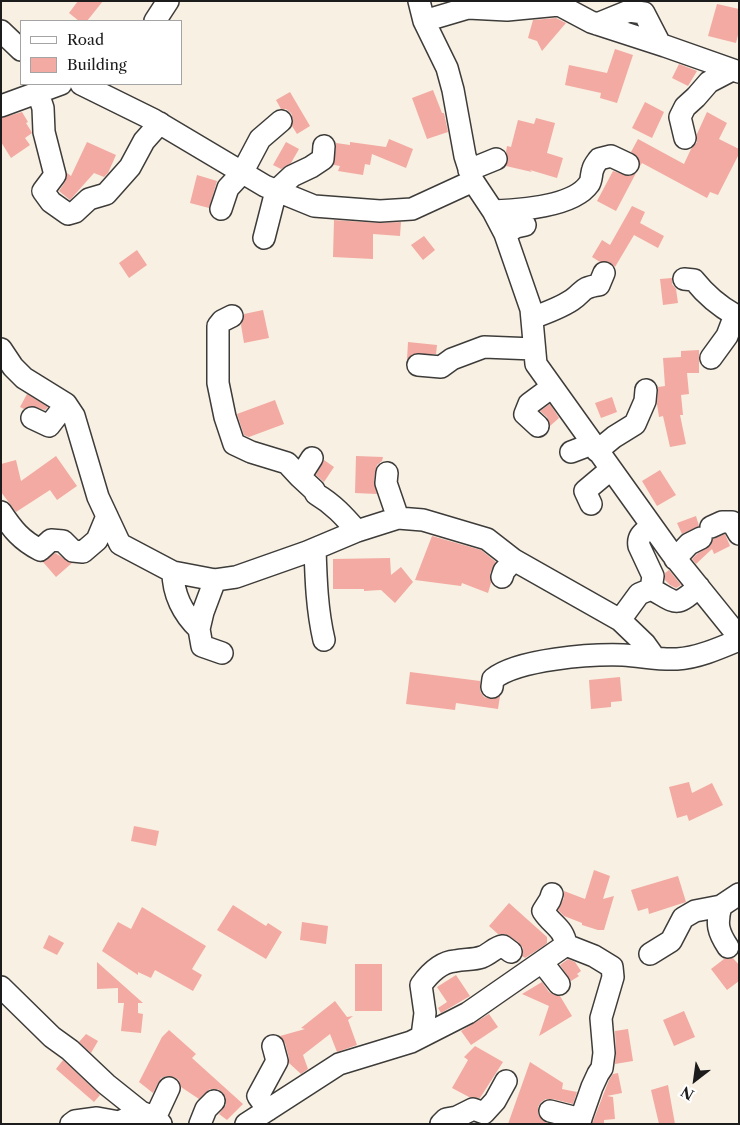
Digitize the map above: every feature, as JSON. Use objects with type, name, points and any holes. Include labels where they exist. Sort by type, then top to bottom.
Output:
[{"type":"street","points":[[156,20],[168,1]]},
{"type":"street","points":[[492,687],[493,679],[522,666],[573,657],[621,655],[676,659],[723,647],[739,638],[675,559],[651,526],[638,497],[610,470],[536,364],[531,309],[505,234],[471,176],[465,156],[447,68],[422,11],[468,8],[507,10],[525,5],[559,5],[597,24],[735,71]]},
{"type":"street","points":[[1,31],[20,49]]},
{"type":"street","points":[[685,138],[680,117],[685,107],[709,82],[735,71]]},
{"type":"street","points":[[1,106],[58,85]]},
{"type":"street","points":[[86,85],[111,90],[160,123],[242,173],[276,191],[314,206],[388,210],[412,209],[471,176],[496,159]]},
{"type":"street","points":[[38,93],[43,108],[44,132],[55,175],[43,191],[51,202],[68,214],[75,212],[89,199],[106,194],[130,167],[144,141],[160,123]]},
{"type":"street","points":[[221,209],[228,188],[242,173],[260,139],[282,121]]},
{"type":"street","points":[[264,238],[276,191],[292,176],[311,167],[322,158],[324,146]]},
{"type":"street","points":[[493,211],[520,210],[542,206],[579,193],[590,183],[593,169],[599,159],[611,156],[628,164]]},
{"type":"street","points":[[505,234],[525,225]]},
{"type":"street","points":[[532,318],[551,311],[572,299],[586,287],[599,286],[604,273]]},
{"type":"street","points":[[684,279],[694,280],[720,306],[737,316],[727,336],[711,358]]},
{"type":"street","points":[[232,316],[222,321],[218,326],[218,383],[225,417],[234,444],[251,452],[287,463],[316,494],[343,514],[357,531]]},
{"type":"street","points":[[418,365],[441,367],[452,359],[484,347],[534,350]]},
{"type":"street","points":[[1,349],[9,371],[66,404],[74,416],[98,497],[120,544],[173,572],[215,580],[236,577],[315,549],[357,531],[398,518],[423,520],[487,539],[508,569],[620,620],[645,644],[655,658]]},
{"type":"street","points":[[538,426],[525,414],[529,404],[552,387]]},
{"type":"street","points":[[571,452],[595,448],[635,424],[645,401],[646,390]]},
{"type":"street","points":[[32,418],[49,426],[66,404]]},
{"type":"street","points":[[300,477],[312,458]]},
{"type":"street","points":[[591,504],[585,492],[610,470]]},
{"type":"street","points":[[387,473],[386,483],[398,518]]},
{"type":"street","points":[[1,512],[14,532],[40,550],[51,540],[63,541],[73,551],[83,552],[97,540],[107,516]]},
{"type":"street","points":[[675,559],[689,544],[722,522],[732,522],[739,534]]},
{"type":"street","points":[[651,526],[642,532],[638,541],[653,576],[651,589]]},
{"type":"street","points":[[97,540],[110,547],[128,548]]},
{"type":"street","points":[[315,549],[317,598],[324,640]]},
{"type":"street","points":[[173,572],[173,583],[180,604],[190,621],[199,629]]},
{"type":"street","points":[[215,580],[199,629],[202,646],[222,653]]},
{"type":"street","points":[[651,589],[675,602],[683,601],[699,587]]},
{"type":"street","points":[[620,620],[639,594],[651,589]]},
{"type":"street","points":[[552,894],[543,911],[564,934],[566,945]]},
{"type":"street","points":[[650,954],[672,940],[683,918],[695,911],[721,906],[739,894]]},
{"type":"street","points":[[721,906],[718,918],[720,935],[728,948]]},
{"type":"street","points":[[246,1124],[339,1064],[411,1042],[468,1013],[566,945]]},
{"type":"street","points":[[550,1111],[580,1122],[592,1087],[602,1068],[604,1053],[601,1018],[613,977],[612,967],[594,956],[566,945]]},
{"type":"street","points":[[422,1036],[425,1013],[421,985],[429,974],[454,961],[470,961],[485,956],[497,947],[503,946],[511,952]]},
{"type":"street","points":[[542,962],[559,984]]},
{"type":"street","points":[[1,987],[52,1037],[70,1050],[106,1084],[152,1118]]},
{"type":"street","points":[[268,1110],[258,1096],[277,1061],[273,1046]]},
{"type":"street","points":[[441,1124],[446,1119],[456,1117],[473,1109],[484,1113],[495,1101],[506,1081]]},
{"type":"street","points":[[152,1118],[169,1088]]},
{"type":"street","points":[[200,1124],[206,1109],[214,1100]]},
{"type":"street","points":[[71,1124],[75,1121],[97,1118],[119,1122],[152,1118]]},
{"type":"building","points":[[78,1],[103,1],[88,20],[78,20],[69,13]]},
{"type":"building","points":[[717,4],[739,9],[739,31],[736,43],[708,36]]},
{"type":"building","points":[[556,18],[566,23],[542,51],[537,41],[528,38],[533,20]]},
{"type":"building","points":[[615,49],[633,55],[617,103],[600,98],[601,93],[565,85],[569,65],[607,73]]},
{"type":"building","points":[[679,64],[697,71],[688,86],[672,78]]},
{"type":"building","points":[[433,90],[442,113],[444,113],[448,132],[427,139],[412,98]]},
{"type":"building","points":[[290,92],[310,126],[297,134],[292,126],[293,119],[291,113],[286,109],[281,109],[276,100]]},
{"type":"building","points":[[645,102],[664,112],[652,138],[632,128]]},
{"type":"building","points":[[22,112],[32,133],[25,138],[30,145],[11,158],[1,142],[1,118]]},
{"type":"building","points":[[707,112],[727,123],[719,139],[739,149],[739,154],[718,195],[710,192],[707,198],[642,163],[640,166],[638,157],[631,152],[638,139],[684,164],[691,149],[697,142],[697,134]]},
{"type":"building","points":[[536,118],[555,123],[547,153],[563,158],[557,178],[530,170],[532,172],[506,166],[508,160],[507,146],[511,147],[518,120],[534,124]]},
{"type":"building","points":[[389,139],[413,149],[406,168],[372,154],[370,165],[365,164],[363,175],[338,171],[340,166],[334,165],[336,143],[350,145],[350,142],[386,147]]},
{"type":"building","points":[[87,142],[116,155],[108,173],[104,177],[94,173],[70,200],[59,191],[65,182],[67,173],[71,176]]},
{"type":"building","points":[[286,142],[299,149],[291,163],[281,169],[273,165]]},
{"type":"building","points":[[613,171],[629,176],[636,173],[616,211],[597,201]]},
{"type":"building","points":[[197,175],[217,181],[209,208],[190,203]]},
{"type":"building","points":[[632,206],[645,212],[640,223],[664,236],[658,248],[634,235],[615,267],[609,262],[600,262],[592,257],[602,240],[610,245]]},
{"type":"building","points":[[334,220],[379,223],[401,222],[400,236],[373,234],[373,259],[333,257]]},
{"type":"building","points":[[424,236],[435,250],[423,260],[411,245]]},
{"type":"building","points":[[137,250],[147,265],[129,278],[119,263]]},
{"type":"building","points":[[672,278],[678,303],[663,305],[660,279]]},
{"type":"building","points":[[263,310],[269,338],[244,343],[241,325],[244,314]]},
{"type":"building","points":[[408,342],[437,345],[436,354],[413,354],[407,360]]},
{"type":"building","points":[[699,350],[699,373],[687,373],[689,394],[681,395],[683,415],[680,415],[686,444],[670,447],[663,416],[659,417],[657,404],[658,387],[665,386],[663,358],[681,357],[681,351]]},
{"type":"building","points":[[27,394],[48,407],[45,410],[31,406],[24,409],[20,407]]},
{"type":"building","points":[[612,397],[617,412],[601,418],[595,403]]},
{"type":"building","points":[[275,400],[284,424],[249,437],[244,435],[237,414]]},
{"type":"building","points":[[550,404],[559,418],[550,426],[547,417],[540,411]]},
{"type":"building","points":[[56,456],[77,486],[57,500],[50,490],[16,512],[1,492],[1,464],[16,460],[21,481]]},
{"type":"building","points":[[356,456],[383,457],[382,461],[377,465],[375,472],[374,482],[377,494],[355,493]]},
{"type":"building","points":[[324,460],[334,467],[324,482],[316,475]]},
{"type":"building","points":[[660,470],[676,495],[657,506],[642,481]]},
{"type":"building","points":[[696,516],[699,526],[682,534],[677,523]]},
{"type":"building","points":[[725,534],[730,546],[714,554],[712,549],[696,564],[692,559],[711,545],[713,539]]},
{"type":"building","points":[[432,536],[481,550],[496,562],[490,573],[491,583],[488,593],[462,583],[461,586],[415,580]]},
{"type":"building","points":[[55,553],[72,563],[56,577],[43,562]]},
{"type":"building","points":[[390,558],[391,575],[401,567],[413,582],[395,603],[381,590],[333,589],[333,559]]},
{"type":"building","points":[[669,570],[681,585],[676,588],[665,580],[665,573]]},
{"type":"building","points":[[410,672],[480,681],[480,691],[484,697],[491,699],[500,696],[498,709],[456,703],[455,710],[406,704]]},
{"type":"building","points":[[620,677],[622,701],[611,702],[611,707],[591,709],[589,680]]},
{"type":"building","points":[[689,782],[692,793],[712,783],[723,805],[689,821],[687,815],[677,818],[669,787]]},
{"type":"building","points":[[134,826],[159,831],[156,846],[131,841]]},
{"type":"building","points":[[594,870],[610,876],[603,899],[614,896],[604,930],[582,925],[582,923],[564,916],[558,910],[564,898],[564,891],[585,899]]},
{"type":"building","points":[[678,876],[686,902],[649,914],[648,908],[638,911],[631,890]]},
{"type":"building","points":[[509,903],[547,937],[545,945],[525,958],[522,956],[523,948],[518,942],[506,934],[498,934],[489,926]]},
{"type":"building","points":[[233,905],[266,926],[268,923],[282,932],[266,959],[217,930]]},
{"type":"building","points":[[142,907],[206,946],[192,969],[202,975],[193,991],[155,970],[151,978],[138,972],[138,975],[102,951],[118,922],[131,929]]},
{"type":"building","points":[[302,922],[328,926],[326,944],[300,940]]},
{"type":"building","points":[[49,935],[64,943],[57,955],[43,948]]},
{"type":"building","points":[[733,958],[739,965],[739,981],[727,990],[711,969],[724,959]]},
{"type":"building","points":[[568,959],[575,962],[581,971],[577,974],[579,976],[571,981],[560,965]]},
{"type":"building","points":[[97,962],[143,1003],[138,1003],[138,1013],[143,1014],[141,1033],[121,1031],[124,1003],[118,1003],[118,988],[97,989]]},
{"type":"building","points":[[355,964],[382,964],[382,1011],[355,1011]]},
{"type":"building","points":[[456,975],[470,996],[441,1013],[438,1008],[447,1002],[437,987]]},
{"type":"building","points":[[542,982],[549,992],[560,996],[572,1016],[539,1036],[549,1006],[522,994]]},
{"type":"building","points":[[335,1001],[347,1017],[353,1016],[348,1020],[357,1045],[337,1052],[330,1034],[303,1055],[308,1069],[301,1074],[289,1063],[285,1043],[280,1036],[305,1029],[301,1028]]},
{"type":"building","points":[[684,1011],[695,1037],[674,1046],[663,1020]]},
{"type":"building","points":[[489,1014],[498,1027],[471,1045],[461,1031]]},
{"type":"building","points":[[628,1029],[633,1061],[615,1064],[615,1031]]},
{"type":"building","points":[[169,1030],[196,1054],[192,1058],[243,1104],[227,1120],[219,1114],[226,1105],[226,1098],[218,1089],[210,1089],[199,1099],[181,1087],[179,1080],[174,1077],[167,1076],[161,1078],[153,1093],[139,1082],[162,1037]]},
{"type":"building","points":[[86,1034],[98,1041],[91,1053],[79,1042]]},
{"type":"building","points":[[475,1046],[503,1062],[480,1098],[469,1097],[452,1088],[468,1060],[464,1057]]},
{"type":"building","points":[[63,1060],[100,1095],[94,1102],[56,1069]]},
{"type":"building","points":[[530,1062],[563,1083],[562,1089],[577,1092],[573,1104],[546,1099],[538,1107],[538,1114],[542,1120],[549,1124],[508,1124]]},
{"type":"building","points":[[618,1073],[622,1093],[607,1096],[613,1097],[615,1119],[604,1120],[604,1124],[592,1124],[609,1080],[613,1074]]},
{"type":"building","points":[[668,1085],[675,1124],[659,1124],[651,1090]]}]
